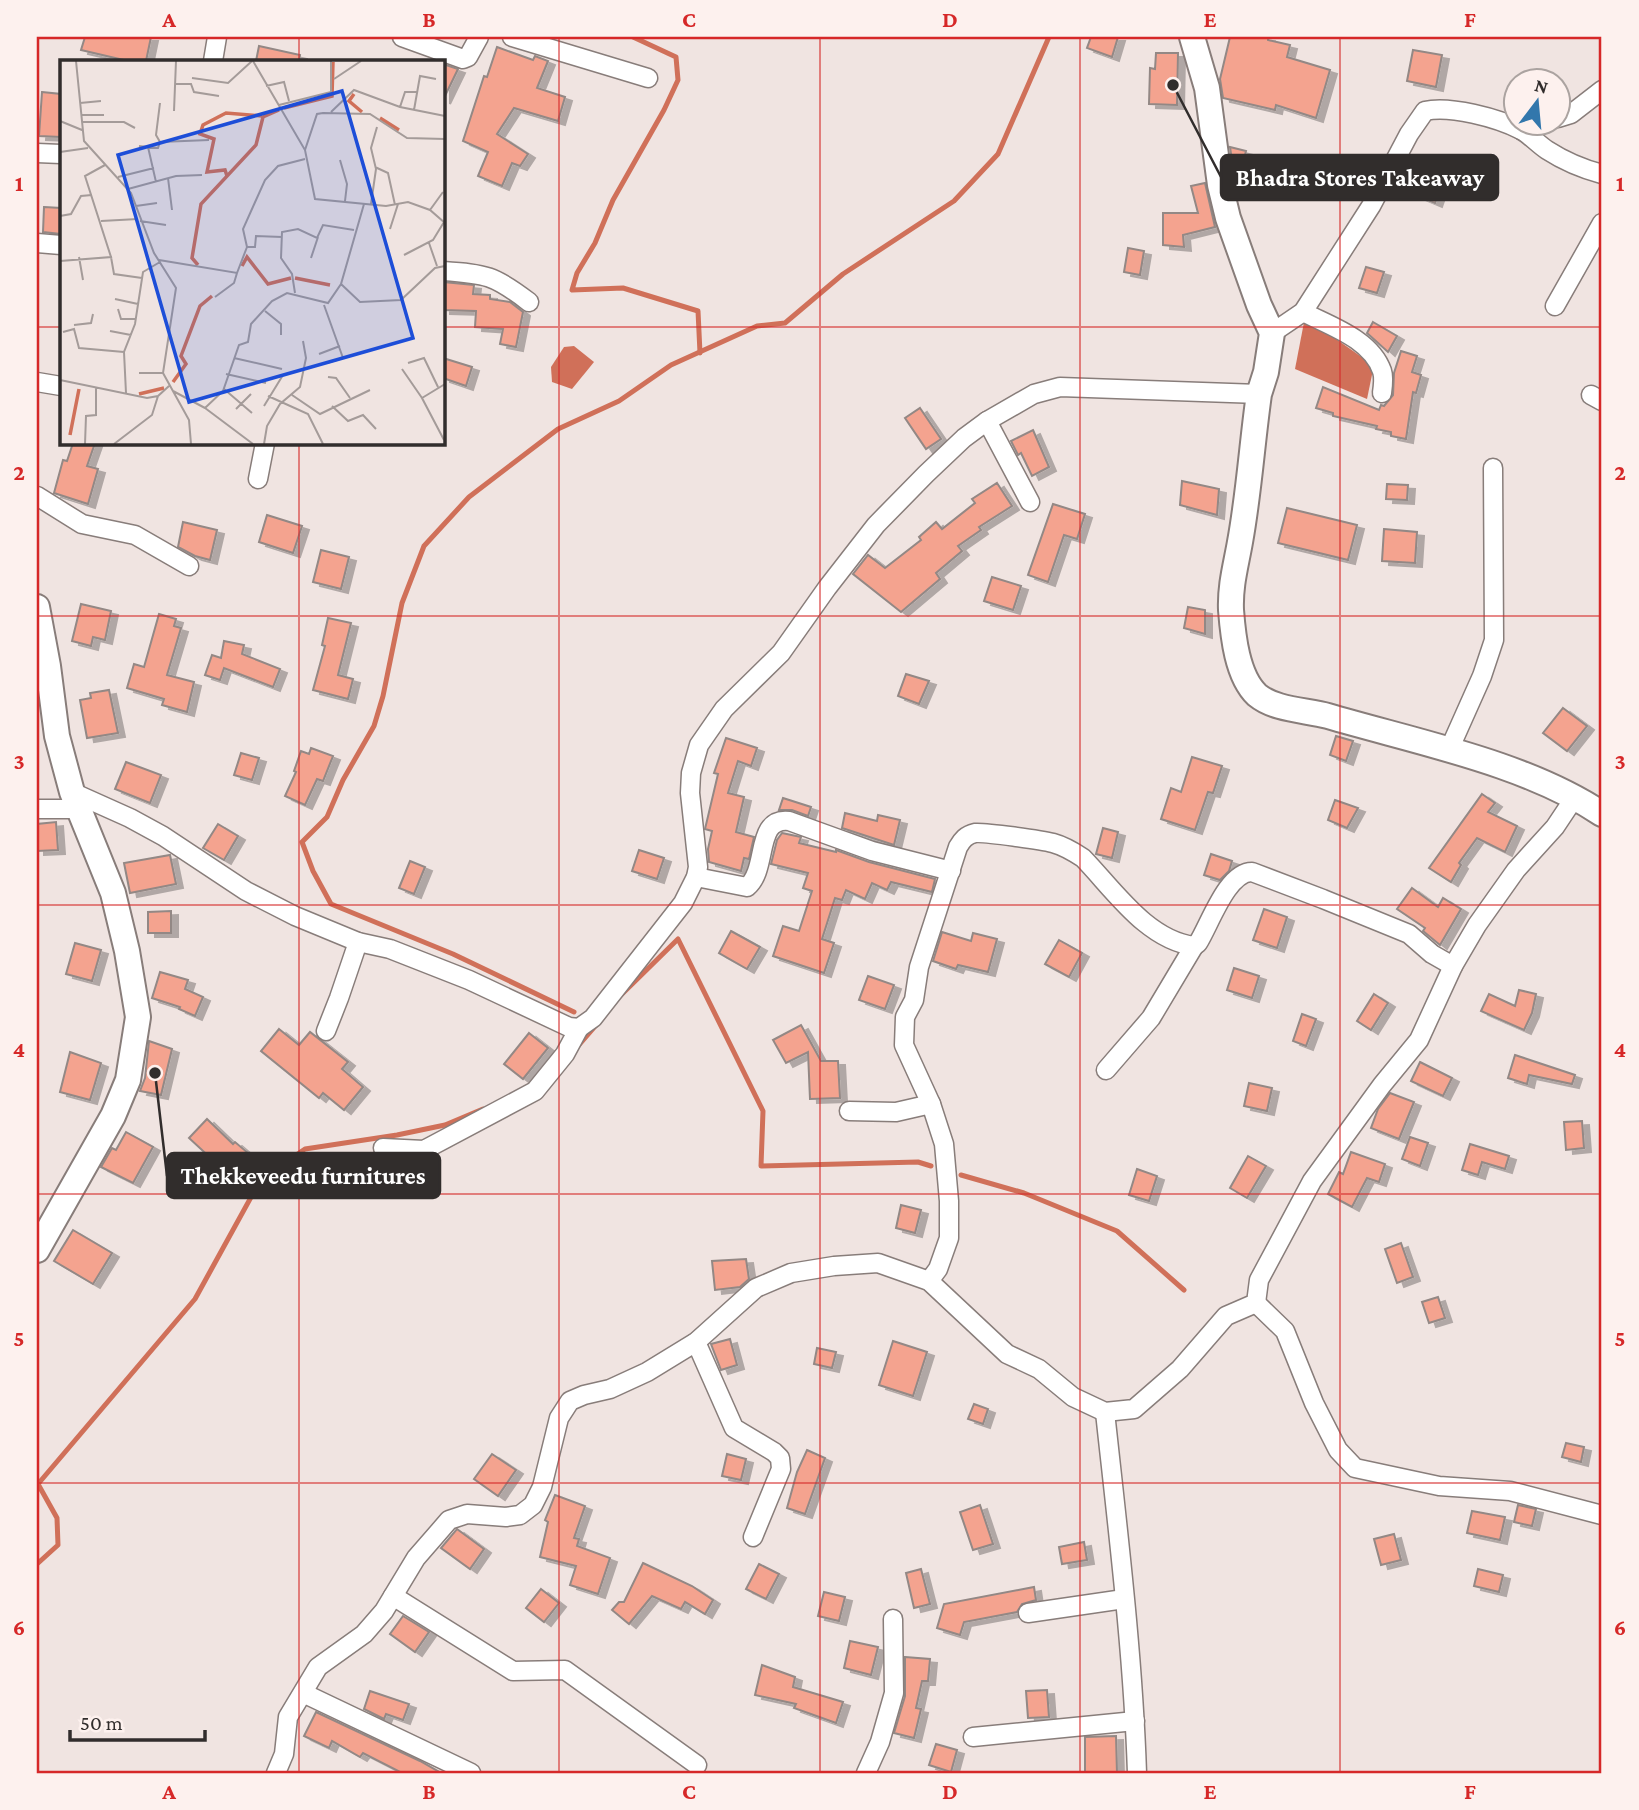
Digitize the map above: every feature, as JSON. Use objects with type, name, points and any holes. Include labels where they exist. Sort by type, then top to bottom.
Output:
[{"type":"main road","points":[[1192,37],[1207,88],[1220,185],[1228,218],[1259,305],[1272,333],[1266,372],[1259,394],[1240,542],[1231,583],[1233,633],[1247,682],[1267,701],[1450,750],[1499,766],[1575,797],[1602,814]]},
{"type":"main road","points":[[37,607],[57,736],[75,800],[113,893],[127,951],[138,1017],[128,1080],[113,1116],[37,1250]]},
{"type":"street","points":[[213,60],[217,37]]},
{"type":"street","points":[[402,37],[463,59],[468,57],[479,37]]},
{"type":"street","points":[[512,37],[648,78]]},
{"type":"street","points":[[1572,113],[1602,90]]},
{"type":"street","points":[[1272,333],[1303,312],[1371,206],[1409,134],[1425,111],[1439,108],[1471,113],[1502,124]]},
{"type":"street","points":[[1529,136],[1550,152],[1583,169],[1602,174]]},
{"type":"street","points":[[37,153],[60,154]]},
{"type":"street","points":[[1555,306],[1602,223]]},
{"type":"street","points":[[37,243],[60,244]]},
{"type":"street","points":[[444,271],[486,275],[504,282],[529,302]]},
{"type":"street","points":[[1303,312],[1364,345],[1377,360],[1383,373],[1382,393]]},
{"type":"street","points":[[37,382],[60,386]]},
{"type":"street","points":[[383,1148],[424,1150],[535,1091],[565,1054],[579,1028],[593,1017],[683,903],[696,877],[698,867],[690,793],[691,773],[699,745],[723,709],[781,653],[876,525],[946,455],[987,421],[1034,394],[1060,387],[1259,394]]},
{"type":"street","points":[[987,421],[1030,502]]},
{"type":"street","points":[[258,479],[265,444]]},
{"type":"street","points":[[1450,750],[1482,677],[1494,640],[1493,468]]},
{"type":"street","points":[[37,496],[82,524],[135,535],[189,566]]},
{"type":"street","points":[[1256,1303],[1259,1280],[1312,1181],[1382,1085],[1419,1040],[1453,966],[1476,925],[1516,870],[1555,827],[1575,797]]},
{"type":"street","points":[[37,809],[75,800],[130,818],[163,836],[246,891],[295,916],[358,942],[390,948],[469,980],[569,1027],[579,1028]]},
{"type":"street","points":[[696,877],[747,887],[755,878],[768,831],[772,823],[779,820],[789,821],[872,851],[951,871]]},
{"type":"street","points":[[929,1281],[938,1269],[949,1238],[944,1144],[931,1104],[904,1045],[905,1017],[914,1000],[919,967],[963,838],[974,833],[1054,843],[1083,858],[1132,911],[1169,940],[1194,946]]},
{"type":"street","points":[[1106,1070],[1151,1018],[1206,930],[1219,902],[1240,875],[1252,872],[1409,934],[1432,954],[1453,966]]},
{"type":"street","points":[[326,1031],[358,942]]},
{"type":"street","points":[[849,1111],[896,1112],[931,1104]]},
{"type":"street","points":[[276,1773],[284,1754],[288,1717],[318,1667],[364,1634],[384,1611],[416,1558],[449,1520],[467,1514],[506,1517],[520,1515],[533,1505],[542,1487],[559,1418],[570,1401],[610,1389],[647,1372],[696,1342],[756,1289],[792,1273],[834,1266],[878,1263],[929,1281],[1007,1354],[1039,1368],[1073,1396],[1105,1412],[1134,1409],[1180,1369],[1226,1316],[1256,1303]]},
{"type":"street","points":[[1256,1303],[1285,1331],[1314,1403],[1338,1450],[1355,1468],[1439,1486],[1510,1491],[1602,1515]]},
{"type":"street","points":[[696,1342],[734,1428],[780,1458],[781,1469],[753,1537]]},
{"type":"street","points":[[1105,1412],[1121,1552],[1137,1773]]},
{"type":"street","points":[[393,1596],[513,1671],[565,1670],[697,1765]]},
{"type":"street","points":[[1028,1613],[1124,1600]]},
{"type":"street","points":[[866,1773],[880,1742],[894,1693],[893,1619]]},
{"type":"street","points":[[303,1693],[471,1773]]},
{"type":"street","points":[[973,1737],[1135,1721]]},
{"type":"shaded area","points":[[1305,317],[1363,358],[1373,370],[1367,399],[1295,369]]},
{"type":"shaded area","points":[[574,346],[594,362],[572,389],[552,382],[551,367],[564,347]]},
{"type":"building","points":[[85,37],[151,37],[146,60],[124,60],[81,50]]},
{"type":"building","points":[[1091,37],[1118,37],[1112,57],[1087,48]]},
{"type":"building","points":[[1230,37],[1268,37],[1268,40],[1290,45],[1287,57],[1330,70],[1316,118],[1276,105],[1275,110],[1223,98],[1220,79]]},
{"type":"building","points":[[259,46],[300,55],[299,60],[256,60]]},
{"type":"building","points":[[497,47],[533,60],[535,56],[548,61],[537,88],[565,97],[558,121],[514,108],[497,134],[528,154],[520,166],[512,163],[502,186],[478,176],[488,152],[463,141],[484,76],[487,77]]},
{"type":"building","points":[[1413,50],[1442,55],[1436,87],[1407,81]]},
{"type":"building","points":[[1156,53],[1178,53],[1177,105],[1149,104],[1150,68],[1155,69]]},
{"type":"building","points":[[444,64],[458,69],[444,98]]},
{"type":"building","points":[[42,92],[60,94],[60,137],[39,136]]},
{"type":"building","points":[[1230,147],[1246,151],[1244,159],[1265,159],[1266,168],[1274,168],[1274,186],[1250,188],[1250,171],[1233,167]]},
{"type":"building","points":[[1413,167],[1444,177],[1435,203],[1404,190]]},
{"type":"building","points":[[1205,183],[1215,227],[1183,235],[1184,247],[1163,245],[1163,213],[1198,213],[1191,186]]},
{"type":"building","points":[[44,207],[60,208],[60,234],[43,232]]},
{"type":"building","points":[[1128,248],[1144,251],[1140,275],[1124,272]]},
{"type":"building","points":[[1366,267],[1384,272],[1377,293],[1359,288]]},
{"type":"building","points":[[444,282],[474,285],[473,294],[490,295],[490,299],[510,302],[523,312],[516,347],[500,344],[503,329],[475,327],[476,311],[444,310]]},
{"type":"building","points":[[1373,322],[1397,336],[1388,352],[1367,333]]},
{"type":"building","points":[[1401,351],[1417,356],[1412,372],[1421,375],[1416,393],[1413,392],[1406,439],[1391,436],[1391,432],[1376,429],[1377,426],[1333,416],[1333,413],[1316,408],[1323,387],[1379,410],[1393,395],[1394,373]]},
{"type":"building","points":[[444,358],[472,367],[466,386],[444,378]]},
{"type":"building","points":[[920,408],[941,439],[926,449],[905,418]]},
{"type":"building","points":[[1033,430],[1049,467],[1032,476],[1021,453],[1018,455],[1011,441]]},
{"type":"building","points":[[73,444],[95,444],[87,466],[98,469],[88,504],[54,493],[63,460],[67,461]]},
{"type":"building","points":[[1182,481],[1219,489],[1217,515],[1180,505]]},
{"type":"building","points":[[997,483],[1012,506],[979,527],[981,530],[958,546],[962,551],[936,573],[940,579],[901,612],[853,574],[868,555],[885,568],[921,540],[919,537],[936,522],[942,529],[975,503],[972,499]]},
{"type":"building","points":[[1387,484],[1408,485],[1407,500],[1386,499]]},
{"type":"building","points":[[1053,504],[1085,514],[1077,539],[1064,535],[1048,582],[1028,575]]},
{"type":"building","points":[[1287,508],[1357,525],[1348,560],[1278,543]]},
{"type":"building","points":[[267,515],[302,526],[293,553],[259,542]]},
{"type":"building","points":[[183,522],[217,530],[210,560],[178,547]]},
{"type":"building","points":[[1384,529],[1417,532],[1415,563],[1382,561]]},
{"type":"building","points":[[321,550],[349,557],[341,589],[313,582]]},
{"type":"building","points":[[992,577],[1021,586],[1013,610],[984,601]]},
{"type":"building","points":[[81,604],[111,611],[105,640],[93,637],[91,646],[72,641]]},
{"type":"building","points":[[1188,607],[1205,610],[1205,634],[1184,628]]},
{"type":"building","points":[[159,614],[176,619],[174,626],[181,628],[167,675],[194,682],[187,712],[162,705],[164,699],[127,688],[134,664],[144,667]]},
{"type":"building","points":[[328,618],[351,623],[338,675],[353,679],[348,699],[313,690],[325,646],[322,645]]},
{"type":"building","points":[[224,641],[244,645],[242,654],[280,669],[273,687],[224,668],[220,680],[205,675],[212,655],[221,658]]},
{"type":"building","points":[[906,674],[929,681],[919,704],[898,696]]},
{"type":"building","points":[[109,690],[118,733],[87,738],[80,700],[91,698],[90,693]]},
{"type":"building","points":[[1563,708],[1587,726],[1567,751],[1543,733]]},
{"type":"building","points":[[1336,736],[1353,741],[1346,761],[1330,755]]},
{"type":"building","points":[[726,738],[757,748],[751,766],[738,761],[728,793],[744,797],[736,832],[754,837],[749,859],[744,858],[741,871],[709,862],[708,849],[712,831],[705,829],[718,774],[714,773]]},
{"type":"building","points":[[311,748],[333,756],[323,781],[317,779],[305,805],[285,796],[296,772],[294,771],[301,751],[309,754]]},
{"type":"building","points":[[241,753],[259,758],[252,780],[234,775]]},
{"type":"building","points":[[1192,757],[1222,766],[1213,793],[1208,792],[1195,830],[1161,819],[1171,788],[1181,792]]},
{"type":"building","points":[[126,762],[161,775],[150,803],[115,789]]},
{"type":"building","points":[[1482,794],[1495,803],[1488,812],[1517,826],[1505,852],[1477,838],[1459,863],[1461,865],[1451,882],[1429,868]]},
{"type":"building","points":[[783,798],[811,807],[808,816],[792,810],[779,810]]},
{"type":"building","points":[[1335,800],[1358,808],[1347,828],[1328,820]]},
{"type":"building","points":[[845,813],[877,821],[878,815],[900,820],[894,845],[842,828]]},
{"type":"building","points":[[56,822],[58,850],[37,851],[37,824]]},
{"type":"building","points":[[218,824],[238,836],[224,860],[203,848]]},
{"type":"building","points":[[1103,828],[1118,832],[1112,858],[1096,854]]},
{"type":"building","points":[[782,833],[801,837],[799,843],[836,850],[869,862],[935,879],[932,892],[891,882],[887,890],[872,883],[865,899],[846,890],[842,900],[835,898],[822,939],[834,943],[824,973],[773,956],[783,926],[799,931],[812,891],[803,888],[808,873],[771,864],[777,840]]},
{"type":"building","points":[[639,850],[664,858],[657,879],[632,871]]},
{"type":"building","points":[[1211,854],[1232,861],[1229,871],[1220,880],[1204,875]]},
{"type":"building","points":[[170,855],[176,884],[130,893],[124,863]]},
{"type":"building","points":[[410,861],[425,867],[414,894],[399,888]]},
{"type":"building","points":[[1412,888],[1438,907],[1443,898],[1461,909],[1440,945],[1423,931],[1425,928],[1397,909]]},
{"type":"building","points":[[1264,909],[1287,917],[1277,948],[1253,940]]},
{"type":"building","points":[[171,911],[171,933],[148,933],[148,912]]},
{"type":"building","points":[[731,931],[760,947],[747,969],[719,953]]},
{"type":"building","points":[[942,932],[971,941],[973,933],[997,939],[988,972],[958,965],[956,969],[933,961]]},
{"type":"building","points":[[1059,940],[1082,953],[1069,977],[1045,964]]},
{"type":"building","points":[[75,943],[101,950],[92,981],[66,974]]},
{"type":"building","points":[[1234,968],[1259,976],[1252,998],[1227,990]]},
{"type":"building","points":[[160,972],[188,980],[185,989],[203,997],[195,1016],[179,1009],[180,1007],[152,998]]},
{"type":"building","points":[[868,976],[894,985],[885,1009],[859,1000]]},
{"type":"building","points":[[1519,990],[1536,994],[1532,1013],[1524,1030],[1481,1011],[1489,994],[1515,1006]]},
{"type":"building","points":[[1374,994],[1388,1003],[1371,1030],[1357,1021]]},
{"type":"building","points":[[1302,1014],[1316,1019],[1306,1046],[1293,1041]]},
{"type":"building","points":[[801,1025],[821,1061],[838,1061],[840,1098],[810,1099],[808,1052],[786,1063],[773,1040]]},
{"type":"building","points":[[279,1029],[299,1045],[310,1032],[348,1062],[342,1069],[363,1087],[344,1110],[323,1093],[319,1098],[261,1051]]},
{"type":"building","points":[[529,1033],[548,1048],[523,1079],[504,1064]]},
{"type":"building","points":[[149,1041],[172,1049],[161,1095],[140,1091],[145,1078]]},
{"type":"building","points":[[70,1052],[101,1063],[90,1100],[60,1092]]},
{"type":"building","points":[[1515,1055],[1575,1075],[1572,1084],[1529,1075],[1527,1084],[1508,1078]]},
{"type":"building","points":[[1420,1062],[1452,1078],[1443,1096],[1411,1081]]},
{"type":"building","points":[[1249,1083],[1272,1088],[1267,1111],[1244,1106]]},
{"type":"building","points":[[1390,1093],[1414,1102],[1399,1139],[1371,1128],[1378,1109]]},
{"type":"building","points":[[207,1119],[233,1144],[235,1142],[248,1153],[229,1175],[189,1138]]},
{"type":"building","points":[[1582,1121],[1584,1148],[1566,1150],[1564,1122]]},
{"type":"building","points":[[126,1132],[153,1147],[133,1183],[101,1167],[112,1148],[116,1150]]},
{"type":"building","points":[[1410,1137],[1428,1143],[1420,1166],[1402,1159]]},
{"type":"building","points":[[1470,1144],[1509,1156],[1505,1169],[1482,1162],[1478,1175],[1462,1170]]},
{"type":"building","points":[[1351,1152],[1385,1164],[1379,1182],[1367,1178],[1352,1207],[1328,1194],[1339,1172],[1343,1174]]},
{"type":"building","points":[[1248,1156],[1266,1166],[1247,1198],[1230,1188]]},
{"type":"building","points":[[1137,1169],[1157,1176],[1149,1201],[1129,1195]]},
{"type":"building","points":[[901,1205],[921,1210],[915,1233],[896,1228]]},
{"type":"building","points":[[73,1230],[112,1253],[93,1284],[54,1261]]},
{"type":"building","points":[[1401,1243],[1413,1277],[1397,1283],[1385,1249]]},
{"type":"building","points":[[746,1259],[749,1279],[740,1287],[715,1290],[712,1261]]},
{"type":"building","points":[[1438,1297],[1445,1318],[1429,1323],[1422,1302]]},
{"type":"building","points":[[730,1339],[737,1365],[721,1370],[711,1344]]},
{"type":"building","points":[[893,1341],[927,1352],[913,1396],[879,1385]]},
{"type":"building","points":[[817,1348],[836,1352],[832,1368],[814,1364]]},
{"type":"building","points":[[974,1404],[988,1409],[983,1424],[968,1419]]},
{"type":"building","points":[[1566,1443],[1584,1447],[1581,1462],[1562,1457]]},
{"type":"building","points":[[807,1450],[825,1458],[805,1514],[787,1508],[797,1472]]},
{"type":"building","points":[[492,1454],[516,1470],[498,1496],[474,1479]]},
{"type":"building","points":[[727,1454],[746,1459],[741,1480],[722,1476]]},
{"type":"building","points":[[555,1495],[585,1506],[574,1538],[579,1539],[577,1546],[610,1558],[598,1594],[570,1585],[576,1566],[540,1557],[548,1522],[545,1520]]},
{"type":"building","points":[[980,1505],[993,1544],[973,1550],[960,1512]]},
{"type":"building","points":[[1518,1505],[1536,1509],[1532,1526],[1514,1522]]},
{"type":"building","points":[[1472,1511],[1505,1517],[1500,1540],[1467,1533]]},
{"type":"building","points":[[457,1529],[484,1549],[470,1569],[441,1548]]},
{"type":"building","points":[[1394,1534],[1401,1560],[1381,1565],[1374,1539]]},
{"type":"building","points":[[1084,1542],[1087,1560],[1062,1564],[1059,1547]]},
{"type":"building","points":[[643,1563],[692,1586],[713,1600],[705,1614],[685,1602],[681,1609],[652,1596],[629,1624],[612,1610],[619,1602],[624,1602]]},
{"type":"building","points":[[759,1564],[779,1574],[766,1599],[746,1589]]},
{"type":"building","points":[[921,1569],[930,1604],[914,1608],[906,1573]]},
{"type":"building","points":[[1478,1569],[1503,1575],[1499,1592],[1474,1586]]},
{"type":"building","points":[[1034,1587],[1036,1600],[1022,1604],[1017,1612],[964,1622],[960,1635],[937,1628],[944,1604]]},
{"type":"building","points":[[541,1589],[559,1603],[544,1622],[526,1608]]},
{"type":"building","points":[[824,1592],[845,1597],[839,1621],[818,1616]]},
{"type":"building","points":[[403,1616],[429,1632],[415,1652],[390,1634]]},
{"type":"building","points":[[850,1641],[878,1647],[871,1675],[844,1668]]},
{"type":"building","points":[[905,1657],[930,1659],[928,1681],[922,1681],[916,1708],[921,1709],[914,1738],[894,1733],[905,1696]]},
{"type":"building","points":[[762,1665],[795,1677],[793,1687],[843,1702],[836,1723],[794,1708],[796,1704],[755,1695]]},
{"type":"building","points":[[1047,1690],[1049,1717],[1028,1718],[1026,1691]]},
{"type":"building","points":[[370,1691],[409,1704],[403,1720],[386,1714],[384,1719],[364,1709]]},
{"type":"building","points":[[316,1712],[441,1773],[402,1773],[363,1753],[360,1757],[332,1741],[329,1748],[304,1736]]},
{"type":"building","points":[[1116,1736],[1117,1773],[1085,1773],[1085,1737]]},
{"type":"building","points":[[936,1744],[957,1750],[951,1772],[929,1765]]},
{"type":"waterway","points":[[633,37],[676,57],[678,80],[613,200],[595,243],[577,273],[572,290],[623,288],[698,311],[700,353]]},
{"type":"waterway","points":[[574,1012],[453,954],[331,904],[313,871],[302,842],[327,817],[343,780],[374,726],[383,696],[402,603],[424,546],[469,497],[558,429],[619,401],[671,365],[757,326],[785,323],[843,274],[954,201],[998,154],[1049,37]]},
{"type":"waterway","points":[[620,996],[678,939],[763,1111],[761,1166],[918,1162],[931,1166]]},
{"type":"waterway","points":[[577,1047],[596,1025]]},
{"type":"waterway","points":[[37,1564],[58,1545],[57,1518],[38,1484],[195,1299],[261,1179],[305,1149],[445,1125],[483,1109]]},
{"type":"waterway","points":[[961,1175],[1024,1193],[1117,1231],[1184,1290]]},
{"type":"place","name":"Bhadra Stores Takeaway","points":[[1173,85]]},
{"type":"place","name":"Thekkeveedu furnitures","points":[[155,1073]]}]
